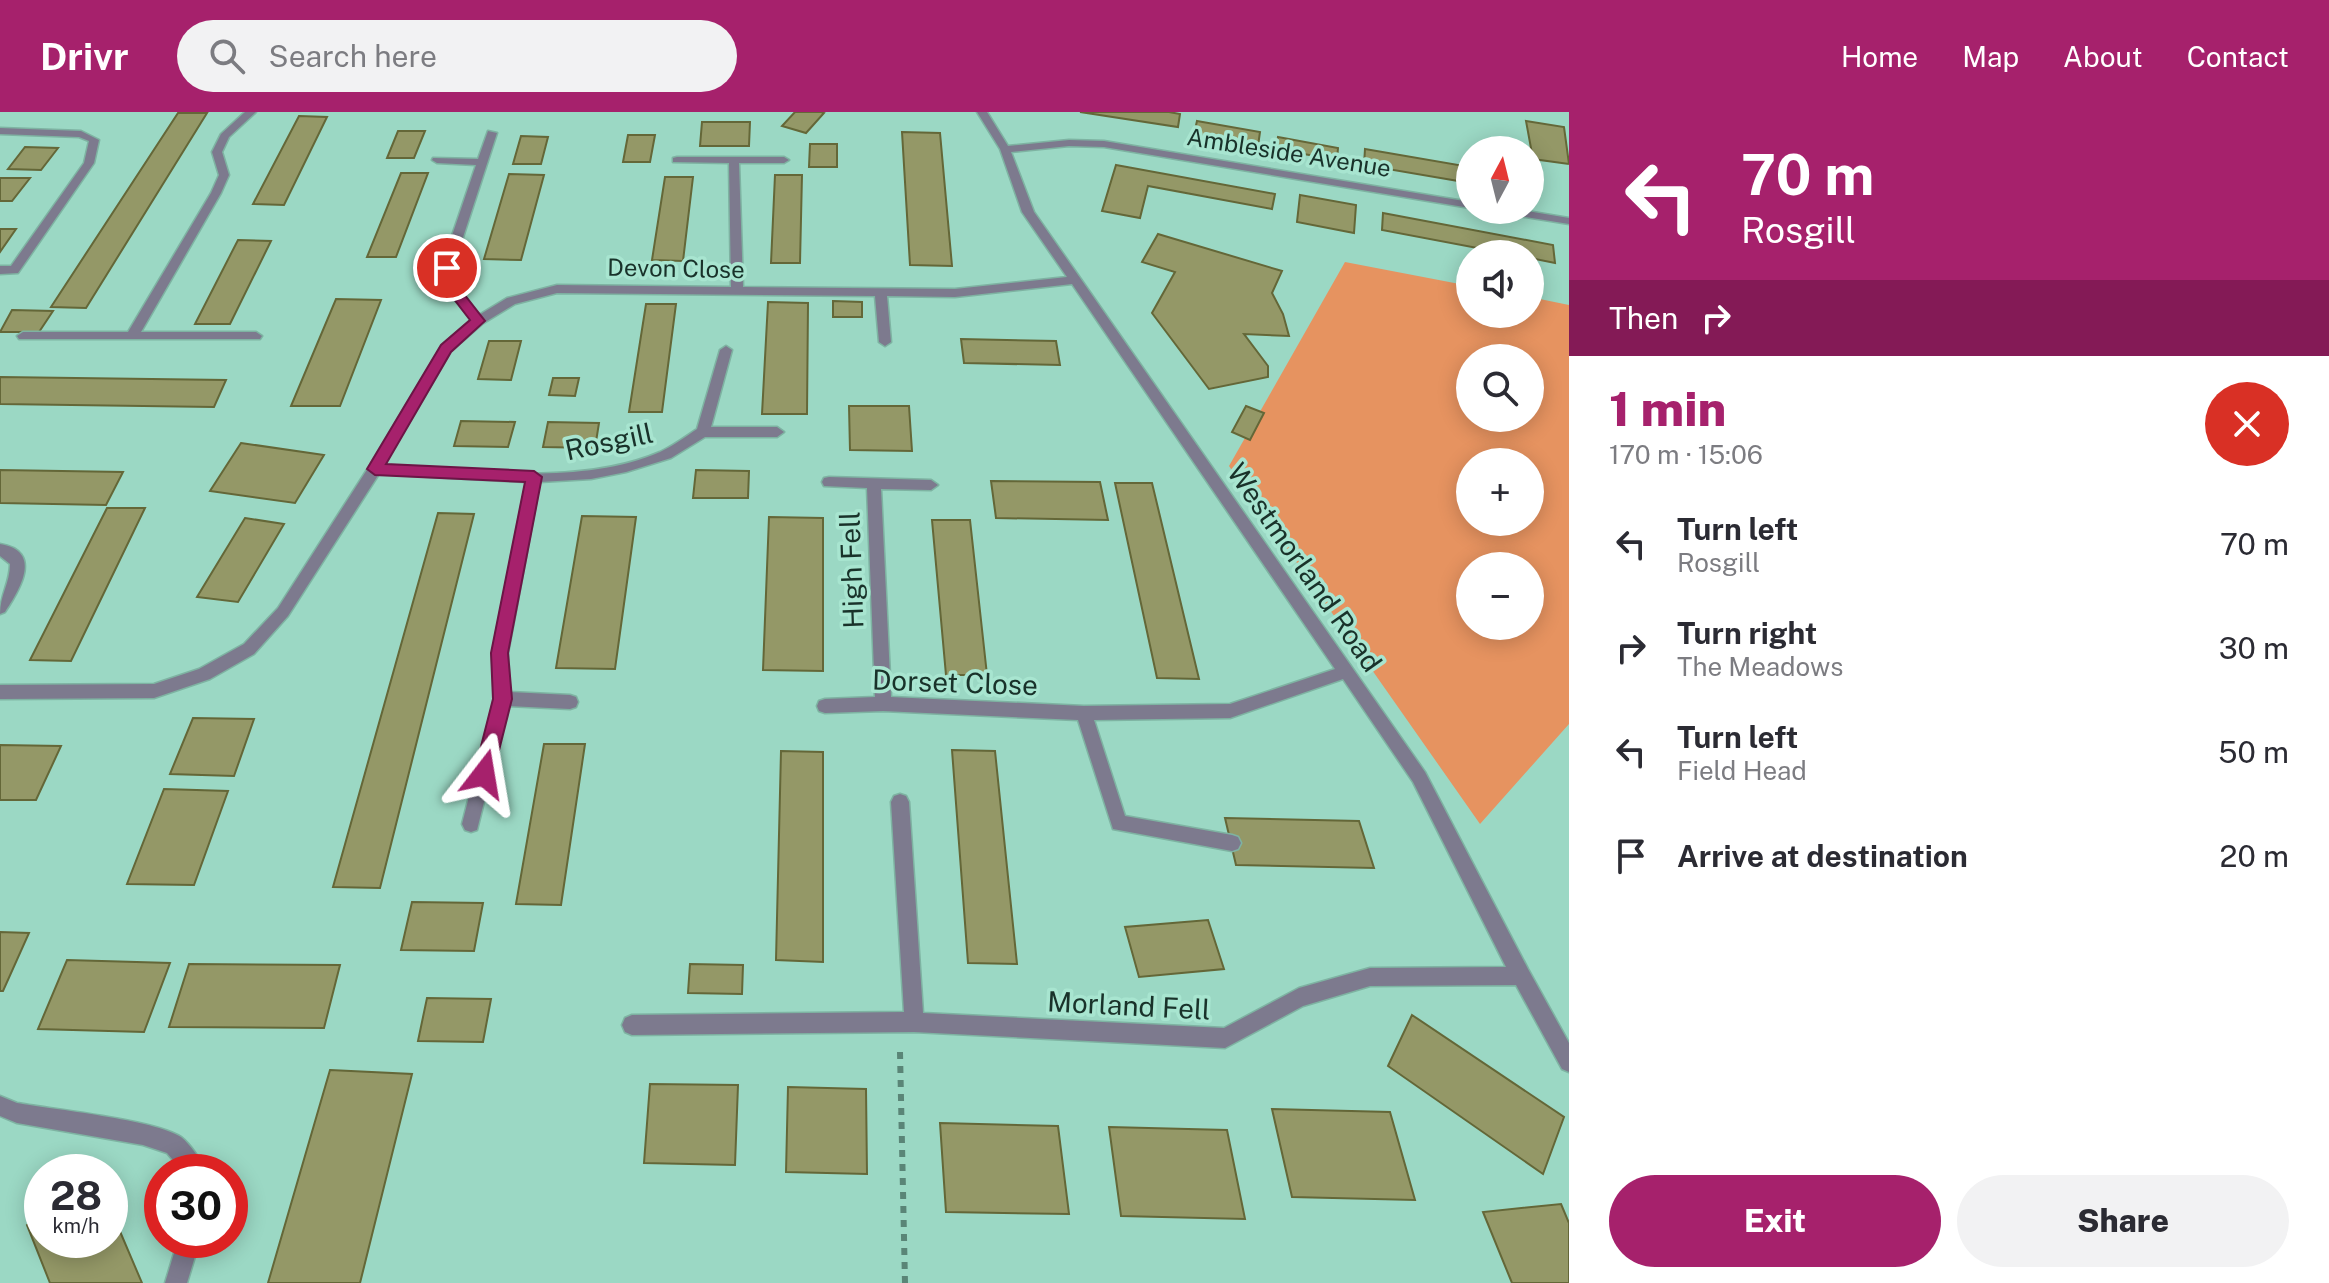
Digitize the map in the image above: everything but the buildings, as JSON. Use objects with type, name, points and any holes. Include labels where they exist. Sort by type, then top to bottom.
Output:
[{"type":"street","points":[[132,336],[216,193],[224,175],[217,152],[225,136],[251,112]]},
{"type":"street","name":"Westmorland Road","points":[[982,112],[1005,149],[1028,212],[1419,777],[1521,976],[1569,1062]]},
{"type":"street","points":[[0,131],[81,134],[94,140],[89,163],[14,270],[0,270]]},
{"type":"street","points":[[478,321],[450,286],[447,268],[492,133]]},
{"type":"street","name":"Ambleside Avenue","points":[[1005,149],[1069,143],[1104,144],[1456,203]]},
{"type":"street","points":[[437,160],[482,162]]},
{"type":"street","points":[[677,160],[784,160]]},
{"type":"street","points":[[734,160],[737,291]]},
{"type":"street","points":[[1544,217],[1569,221]]},
{"type":"street","name":"Devon Close","points":[[0,692],[154,691],[204,674],[249,649],[283,612],[375,469],[446,348],[478,321],[511,301],[557,289],[955,293],[1075,280]]},
{"type":"street","points":[[881,293],[885,342]]},
{"type":"street","points":[[23,336],[256,336]]},
{"type":"street","points":[[726,350],[703,432],[777,432]]},
{"type":"street","name":"Rosgill","points":[[375,469],[534,477],[578,476],[625,468],[664,456],[703,432]]},
{"type":"street","points":[[471,824],[502,699],[500,653],[534,477]]},
{"type":"street","name":"High Fell","points":[[829,482],[931,485]]},
{"type":"street","name":"High Fell","points":[[874,482],[883,704]]},
{"type":"street","points":[[0,550],[7,551],[17,563],[17,581],[0,608]]},
{"type":"street","name":"Dorset Close","points":[[825,706],[883,704],[1084,713],[1230,711],[1345,672]]},
{"type":"street","points":[[502,699],[570,702]]},
{"type":"street","points":[[1084,713],[1119,823],[1232,843]]},
{"type":"street","points":[[900,802],[907,1023]]},
{"type":"street","name":"Morland Fell","points":[[632,1025],[907,1023],[1225,1038],[1299,998],[1370,977],[1521,976]]},
{"type":"street","points":[[0,1106],[17,1113],[143,1135],[174,1145],[181,1154]]},
{"type":"street","points":[[176,1283],[184,1258]]},
{"type":"path","points":[[905,1283],[907,1023]]},
{"type":"shaded area","points":[[1345,262],[1456,283],[1456,328],[1544,328],[1544,300],[1569,305],[1569,724],[1480,824],[1229,466]]},
{"type":"route","points":[[447,268],[450,286],[478,321],[446,348],[375,469],[534,477],[500,653],[502,699],[484,774]]}]
